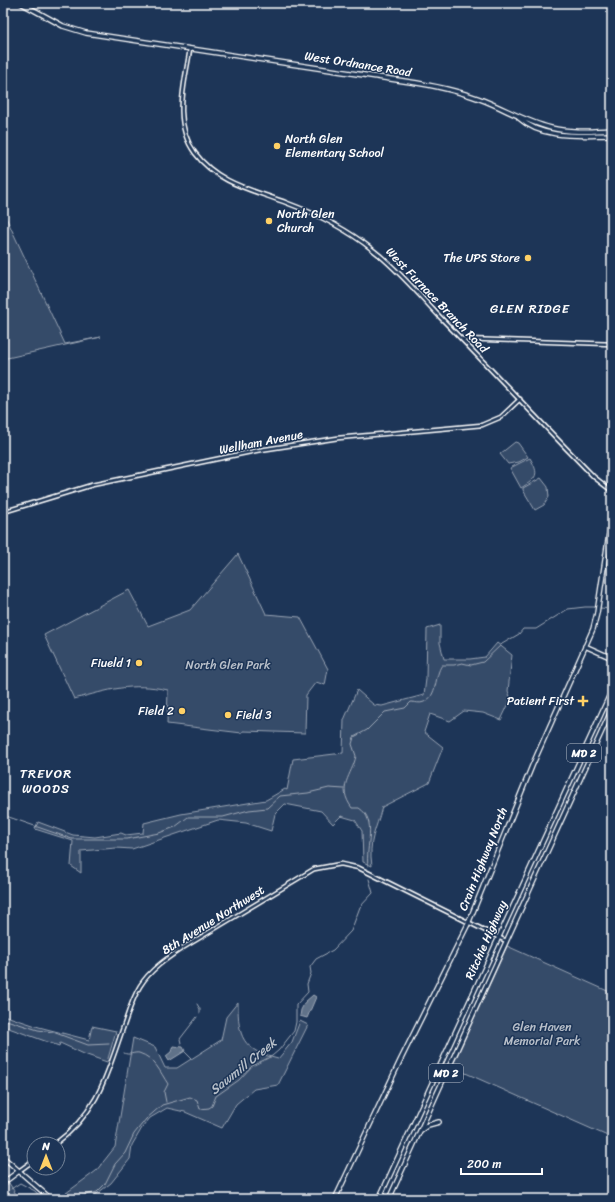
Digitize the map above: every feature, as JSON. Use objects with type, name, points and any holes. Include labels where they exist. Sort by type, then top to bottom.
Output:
[{"type":"main road","points":[[21,3],[70,29],[190,49]]},
{"type":"main road","name":"West Ordnance Road","points":[[190,49],[448,89],[487,101],[519,117],[538,124],[564,130],[612,130]]},
{"type":"main road","name":"West Ordnance Road","points":[[519,117],[525,123],[537,129],[556,133],[612,135]]},
{"type":"main road","name":"Crain Highway North","points":[[335,1199],[400,1061],[468,924],[532,766],[585,646],[597,613],[612,514]]},
{"type":"main road","points":[[585,646],[612,658]]},
{"type":"main road","name":"Ritchie Highway","points":[[379,1199],[612,690]]},
{"type":"main road","name":"Ritchie Highway","points":[[388,1199],[612,709]]},
{"type":"main road","points":[[420,1131],[428,1125],[439,1122]]},
{"type":"main road","points":[[3,1157],[51,1199]]},
{"type":"main road","points":[[3,1183],[19,1171]]},
{"type":"street","name":"West Furnace Branch Road","points":[[190,49],[181,118],[186,137],[201,160],[214,173],[228,182],[287,203],[318,216],[372,249],[385,260],[462,339],[594,477],[612,491]]},
{"type":"street","points":[[462,339],[612,344]]},
{"type":"street","name":"Wellham Avenue","points":[[3,512],[92,485],[260,450],[338,438],[482,425],[501,417],[520,399]]},
{"type":"street","name":"8th Avenue Northwest","points":[[65,1136],[76,1127],[97,1098],[131,1004],[146,977],[162,962],[181,949],[306,873],[320,867],[330,865],[341,864],[359,868],[468,924],[506,941]]},
{"type":"street","points":[[19,1171],[26,1166]]},
{"type":"green space","points":[[3,211],[65,344],[101,337],[3,359]]},
{"type":"green space","points":[[515,442],[518,443],[528,457],[519,462],[508,464],[500,454]]},
{"type":"green space","points":[[530,458],[535,468],[535,476],[534,479],[521,488],[510,468]]},
{"type":"green space","points":[[541,478],[548,487],[549,497],[544,505],[535,510],[523,488]]},
{"type":"green space","name":"North Glen Park","points":[[238,554],[266,614],[300,617],[328,669],[325,685],[316,682],[306,695],[305,733],[243,731],[242,733],[167,724],[168,690],[155,688],[120,688],[74,699],[44,635],[129,590],[148,626],[190,610]]},
{"type":"green space","points":[[440,625],[440,643],[444,659],[470,659],[485,657],[497,643],[512,655],[508,691],[511,699],[501,720],[483,713],[464,711],[450,721],[430,714],[424,732],[443,747],[429,783],[382,807],[373,836],[371,849],[372,866],[363,862],[362,831],[355,820],[341,816],[333,824],[321,811],[285,804],[275,814],[271,831],[246,823],[218,820],[132,849],[116,848],[81,851],[81,873],[71,866],[73,841],[35,829],[38,822],[73,835],[95,837],[121,833],[126,835],[143,833],[144,823],[181,814],[266,800],[285,789],[287,790],[293,759],[343,753],[344,720],[357,690],[374,705],[382,706],[424,695],[426,679],[427,629]]},
{"type":"green space","name":"Glen Haven Memorial Park","points":[[507,946],[612,993],[612,1138],[452,1067]]},
{"type":"green space","points":[[238,1002],[239,1024],[244,1040],[257,1051],[278,1059],[292,1042],[300,1021],[308,1025],[278,1085],[254,1089],[236,1104],[222,1128],[185,1112],[167,1108],[150,1118],[142,1128],[132,1145],[130,1159],[111,1183],[90,1199],[58,1199],[96,1171],[115,1147],[133,1038],[155,1047],[165,1068],[177,1068],[221,1040],[226,1017]]},
{"type":"green space","points":[[3,1015],[39,1027],[89,1040],[92,1026],[116,1031],[107,1062],[84,1054],[60,1043],[59,1046],[3,1026]]},
{"type":"green space","points":[[9,1183],[19,1199],[9,1199],[7,1195],[3,1198],[3,1188]]},
{"type":"shaded area","points":[[313,995],[316,997],[307,1018],[300,1016],[305,1002]]},
{"type":"shaded area","points":[[173,1046],[183,1047],[185,1051],[169,1061],[166,1056],[171,1052]]},
{"type":"waterway","name":"Sawmill Creek","points":[[368,866],[370,834],[368,819],[365,813],[359,808],[352,808],[345,793],[346,781],[356,756],[352,744],[354,737],[367,730],[385,712],[405,708],[411,702],[421,703],[428,699],[434,691],[442,665],[462,663],[471,665],[483,662],[502,644],[519,634],[523,629],[536,629],[568,609],[597,607]]},
{"type":"waterway","name":"Sawmill Creek","points":[[600,608],[612,609]]},
{"type":"waterway","points":[[3,815],[72,839],[127,839],[159,833],[175,827],[188,817],[223,817],[249,810],[267,808],[280,796],[308,793],[329,788],[344,789]]},
{"type":"waterway","name":"Sawmill Creek","points":[[71,1199],[97,1192],[105,1184],[115,1164],[125,1153],[134,1134],[146,1119],[162,1105],[190,1097],[197,1100],[200,1109],[209,1108],[212,1106],[216,1096],[239,1080],[252,1066],[272,1056],[279,1050],[294,1031],[296,1022],[296,1005],[308,992],[307,984],[311,973],[310,967],[316,959],[333,950],[351,931],[360,907],[373,893],[369,879]]},
{"type":"waterway","points":[[197,1004],[200,1009],[200,1013]]},
{"type":"waterway","points":[[181,1043],[180,1039],[197,1017]]},
{"type":"waterway","points":[[3,1019],[38,1030],[53,1032],[88,1045],[109,1044]]},
{"type":"waterway","points":[[185,1052],[191,1058]]},
{"type":"waterway","points":[[124,1053],[139,1053],[145,1055],[160,1070],[168,1084],[164,1092],[166,1102]]},
{"type":"waterway","name":"Sawmill Creek","points":[[11,1189],[20,1183],[35,1191],[42,1199]]},
{"type":"waterway","name":"Sawmill Creek","points":[[3,1196],[6,1193]]},
{"type":"place","name":"North Glen Elementary School","points":[[277,146]]},
{"type":"place","name":"North Glen Church","points":[[269,221]]},
{"type":"place","name":"The UPS Store","points":[[528,258]]},
{"type":"place","name":"Fiueld 1","points":[[139,663]]},
{"type":"place","name":"Patient First","points":[[583,701]]},
{"type":"place","name":"Field 2","points":[[182,711]]},
{"type":"place","name":"Field 3","points":[[228,715]]},
{"type":"district","name":"GLEN RIDGE","points":[[530,308]]},
{"type":"district","name":"TREVOR WOODS","points":[[46,780]]}]
